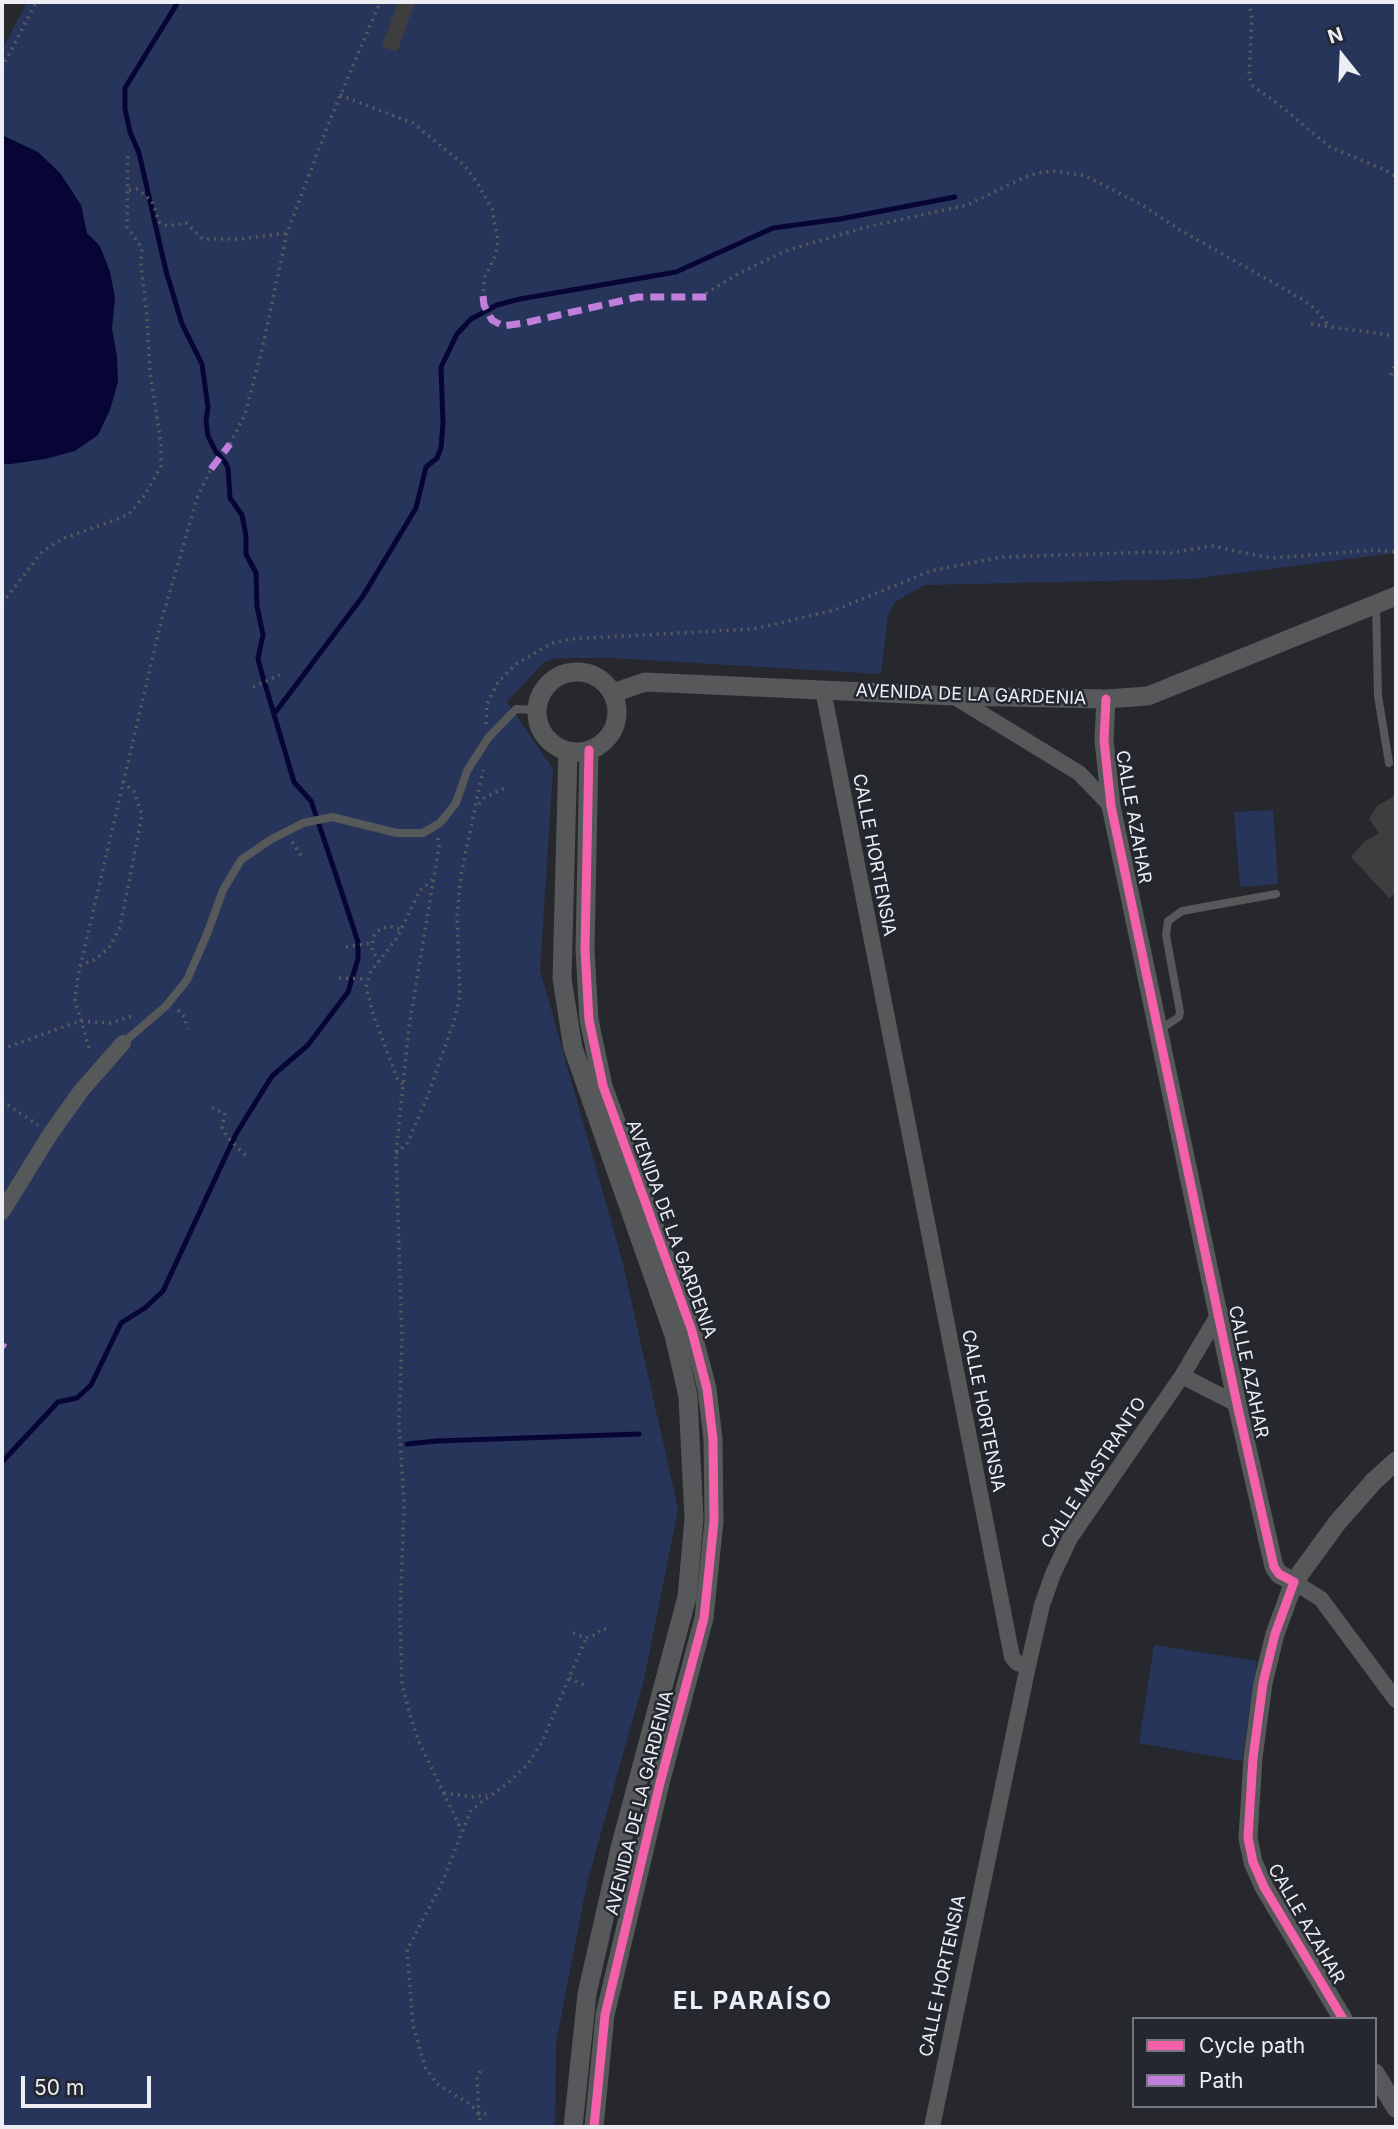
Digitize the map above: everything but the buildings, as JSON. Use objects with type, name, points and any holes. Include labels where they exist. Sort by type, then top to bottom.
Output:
[{"type":"street","name":"AVENIDA DE LA GARDENIA","points":[[613,693],[645,682],[953,696],[1106,699],[1147,696],[1396,596]]},
{"type":"street","points":[[582,672],[606,683],[613,693],[617,719],[613,731],[605,741],[589,750],[568,751],[555,746],[545,736],[539,724],[537,710],[546,686],[556,678],[582,672]]},
{"type":"street","name":"CALLE HORTENSIA","points":[[822,690],[1012,1657],[1017,1663],[1028,1666],[932,2127]]},
{"type":"street","name":"CALLE AZAHAR","points":[[953,696],[1079,773],[1111,806]]},
{"type":"street","name":"CALLE AZAHAR","points":[[1106,699],[1104,740],[1111,806],[1220,1312],[1237,1404],[1275,1567],[1279,1574],[1294,1582],[1275,1634],[1264,1683],[1252,1772],[1248,1838],[1253,1862],[1264,1886],[1342,2017]]},
{"type":"street","name":"AVENIDA DE LA GARDENIA","points":[[589,750],[584,950],[589,1020],[603,1086],[692,1331],[707,1389],[713,1439],[715,1521],[704,1618],[640,1862],[605,2015],[594,2127]]},
{"type":"street","name":"AVENIDA DE LA GARDENIA","points":[[568,751],[562,979],[573,1048],[674,1335],[688,1396],[694,1519],[687,1597],[618,1857],[587,1994],[573,2127]]},
{"type":"street","points":[[2,1212],[51,1133],[81,1091],[123,1043]]},
{"type":"street","name":"CALLE MASTRANTO","points":[[1028,1666],[1042,1605],[1070,1538],[1182,1376],[1220,1312]]},
{"type":"street","points":[[1182,1376],[1237,1404]]},
{"type":"street","points":[[1396,1461],[1374,1480],[1337,1523],[1294,1582],[1321,1599],[1396,1700]]},
{"type":"street","points":[[618,1857],[640,1862]]},
{"type":"street","points":[[1377,2076],[1396,2108]]},
{"type":"lane","points":[[1376,604],[1378,695],[1389,763]]},
{"type":"lane","points":[[123,1043],[166,1006],[187,980],[223,890],[241,860],[286,831],[303,823],[332,817],[397,833],[423,833],[440,823],[456,803],[467,772],[488,738],[516,709],[537,710]]},
{"type":"lane","points":[[1159,1030],[1179,1017],[1180,1012],[1166,935],[1168,921],[1182,911],[1276,894]]},
{"type":"path","points":[[2,68],[36,2]]},
{"type":"path","points":[[230,444],[245,414],[287,233],[340,95],[380,2]]},
{"type":"path","points":[[1249,2],[1252,19],[1250,77],[1253,86],[1330,146],[1396,177]]},
{"type":"path","points":[[1391,2],[1396,10]]},
{"type":"path","points":[[340,95],[413,123],[464,165],[476,181],[492,209],[498,241],[496,254],[485,277],[483,296]]},
{"type":"path","points":[[2,603],[42,552],[62,539],[128,515],[145,495],[161,466],[162,443],[150,372],[142,248],[127,227],[128,151]]},
{"type":"path","points":[[701,297],[736,275],[785,251],[866,227],[967,205],[1023,178],[1054,171],[1086,176],[1132,199],[1180,230],[1302,299],[1315,309],[1329,326]]},
{"type":"path","points":[[129,190],[137,189],[152,201],[159,222],[167,226],[186,223],[203,239],[240,239],[287,233]]},
{"type":"path","points":[[1311,324],[1396,336]]},
{"type":"path","points":[[1391,376],[1396,362]]},
{"type":"path","points":[[89,1048],[75,1000],[80,966],[160,626],[197,498],[211,470]]},
{"type":"path","points":[[253,687],[280,675]]},
{"type":"path","points":[[80,966],[96,959],[109,948],[120,927],[142,815],[134,792],[123,782]]},
{"type":"path","points":[[477,805],[485,797],[505,788]]},
{"type":"path","points":[[434,826],[439,846],[409,1027],[396,1153],[402,1339],[399,1423],[404,1503],[400,1619],[402,1684],[419,1742],[462,1831]]},
{"type":"path","points":[[286,831],[303,858]]},
{"type":"path","points":[[403,1084],[397,1078],[370,1005],[365,978],[401,930],[420,890],[433,878]]},
{"type":"path","points":[[346,947],[369,943],[383,928],[396,927],[401,930]]},
{"type":"path","points":[[369,943],[379,962]]},
{"type":"path","points":[[339,978],[365,978]]},
{"type":"path","points":[[2,1049],[80,1021],[110,1023],[166,1006],[182,1013],[187,1030]]},
{"type":"path","points":[[2,1101],[51,1133]]},
{"type":"path","points":[[212,1108],[225,1114],[222,1127],[228,1138],[247,1157]]},
{"type":"path","points":[[573,1633],[586,1638],[606,1629]]},
{"type":"path","points":[[491,2113],[479,2114],[467,2102],[437,2084],[425,2067],[413,2025],[407,1950],[441,1885],[471,1810],[508,1783],[527,1765],[542,1742],[586,1638]]},
{"type":"path","points":[[569,1678],[584,1685]]},
{"type":"path","points":[[444,1793],[463,1797],[489,1795]]},
{"type":"path","points":[[480,2071],[477,2079],[481,2127]]},
{"type":"shaded area","points":[[27,2],[1396,2],[1396,553],[1191,579],[924,585],[895,602],[888,614],[881,674],[612,658],[556,658],[543,663],[507,702],[553,769],[540,970],[623,1264],[678,1509],[644,1679],[587,1883],[556,2043],[555,2127],[2,2127],[2,50]]},
{"type":"shaded area","points":[[2,135],[38,152],[60,173],[81,205],[87,233],[100,246],[110,272],[115,298],[112,329],[118,382],[110,410],[98,435],[75,451],[11,464],[2,464]]},
{"type":"shaded area","points":[[1273,810],[1278,884],[1240,887],[1234,812]]},
{"type":"shaded area","points":[[1154,1645],[1257,1661],[1242,1761],[1139,1743]]},
{"type":"waterway","points":[[2,1462],[58,1402],[77,1398],[91,1385],[121,1323],[145,1308],[163,1291],[236,1134],[272,1076],[308,1045],[348,992],[358,959],[358,942],[335,872],[311,801],[294,782],[260,667],[258,658],[263,635],[257,606],[256,573],[246,554],[242,515],[230,498],[228,468],[208,436],[208,407],[202,364],[182,324],[166,271],[139,153],[130,132],[125,109],[125,88],[178,2]]},
{"type":"waterway","points":[[274,714],[363,596],[416,508],[426,467],[437,458],[441,448],[441,367],[457,334],[471,319],[497,305],[520,299],[676,272],[773,228],[840,219],[955,197]]},
{"type":"waterway","points":[[407,1444],[639,1434]]},
{"type":"marked path","points":[[483,296],[484,305],[492,320],[503,326],[638,297],[708,297]]},
{"type":"marked path","points":[[211,469],[230,444]]},
{"type":"marked path","points":[[2,1347],[4,1343]]},
{"type":"cycle path","points":[[1106,699],[1104,740],[1111,806],[1237,1404],[1274,1567],[1279,1574],[1294,1582],[1275,1634],[1263,1683],[1253,1758],[1248,1838],[1253,1862],[1264,1887],[1342,2017]]},
{"type":"cycle path","points":[[589,750],[585,950],[589,1020],[603,1086],[692,1331],[707,1389],[713,1439],[714,1521],[704,1618],[660,1783],[605,2015],[594,2127]]},
{"type":"district","name":"EL PARAÍSO","points":[[753,2002]]}]
